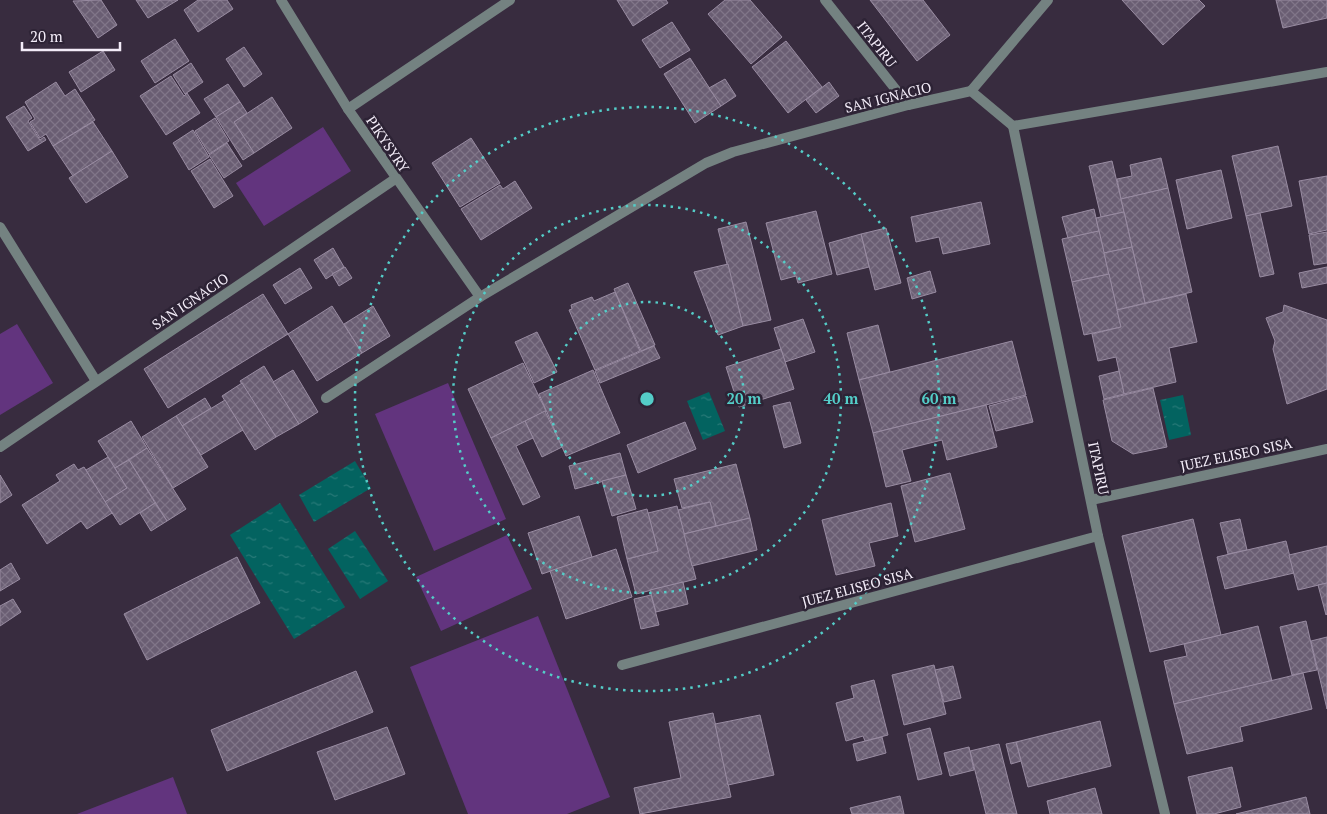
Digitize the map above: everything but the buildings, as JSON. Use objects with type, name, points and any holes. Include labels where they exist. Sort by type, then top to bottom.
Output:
[{"type":"street","name":"PIKYSYRY","points":[[281,0],[348,109],[395,179],[480,297]]},
{"type":"street","points":[[348,109],[510,0]]},
{"type":"street","name":"ITAPIRU","points":[[825,0],[908,105]]},
{"type":"street","points":[[1048,0],[971,91],[1013,126],[1327,72]]},
{"type":"street","name":"SAN IGNACIO","points":[[326,398],[480,297],[706,163],[733,152],[908,105],[971,91]]},
{"type":"street","name":"ITAPIRU","points":[[1013,126],[1098,536],[1165,814]]},
{"type":"street","name":"SAN IGNACIO","points":[[0,447],[395,179]]},
{"type":"street","points":[[0,227],[96,381]]},
{"type":"street","name":"JUEZ ELISEO SISA","points":[[1091,500],[1327,449]]},
{"type":"street","name":"JUEZ ELISEO SISA","points":[[622,665],[1098,536]]},
{"type":"shaded area","points":[[323,127],[351,171],[264,226],[236,183]]},
{"type":"shaded area","points":[[17,324],[53,383],[0,415],[0,334]]},
{"type":"shaded area","points":[[448,383],[506,519],[434,551],[375,414]]},
{"type":"shaded area","points":[[507,535],[532,589],[441,631],[416,577]]},
{"type":"shaded area","points":[[538,616],[610,797],[567,814],[468,814],[410,667]]},
{"type":"shaded area","points":[[173,777],[187,814],[77,814]]},
{"type":"water","points":[[709,392],[725,431],[703,440],[687,401]]},
{"type":"water","points":[[1183,395],[1191,435],[1169,440],[1160,400]]},
{"type":"water","points":[[355,461],[371,488],[314,522],[299,495]]},
{"type":"water","points":[[280,503],[345,607],[294,639],[230,535]]},
{"type":"water","points":[[355,531],[388,581],[360,599],[328,549]]}]
